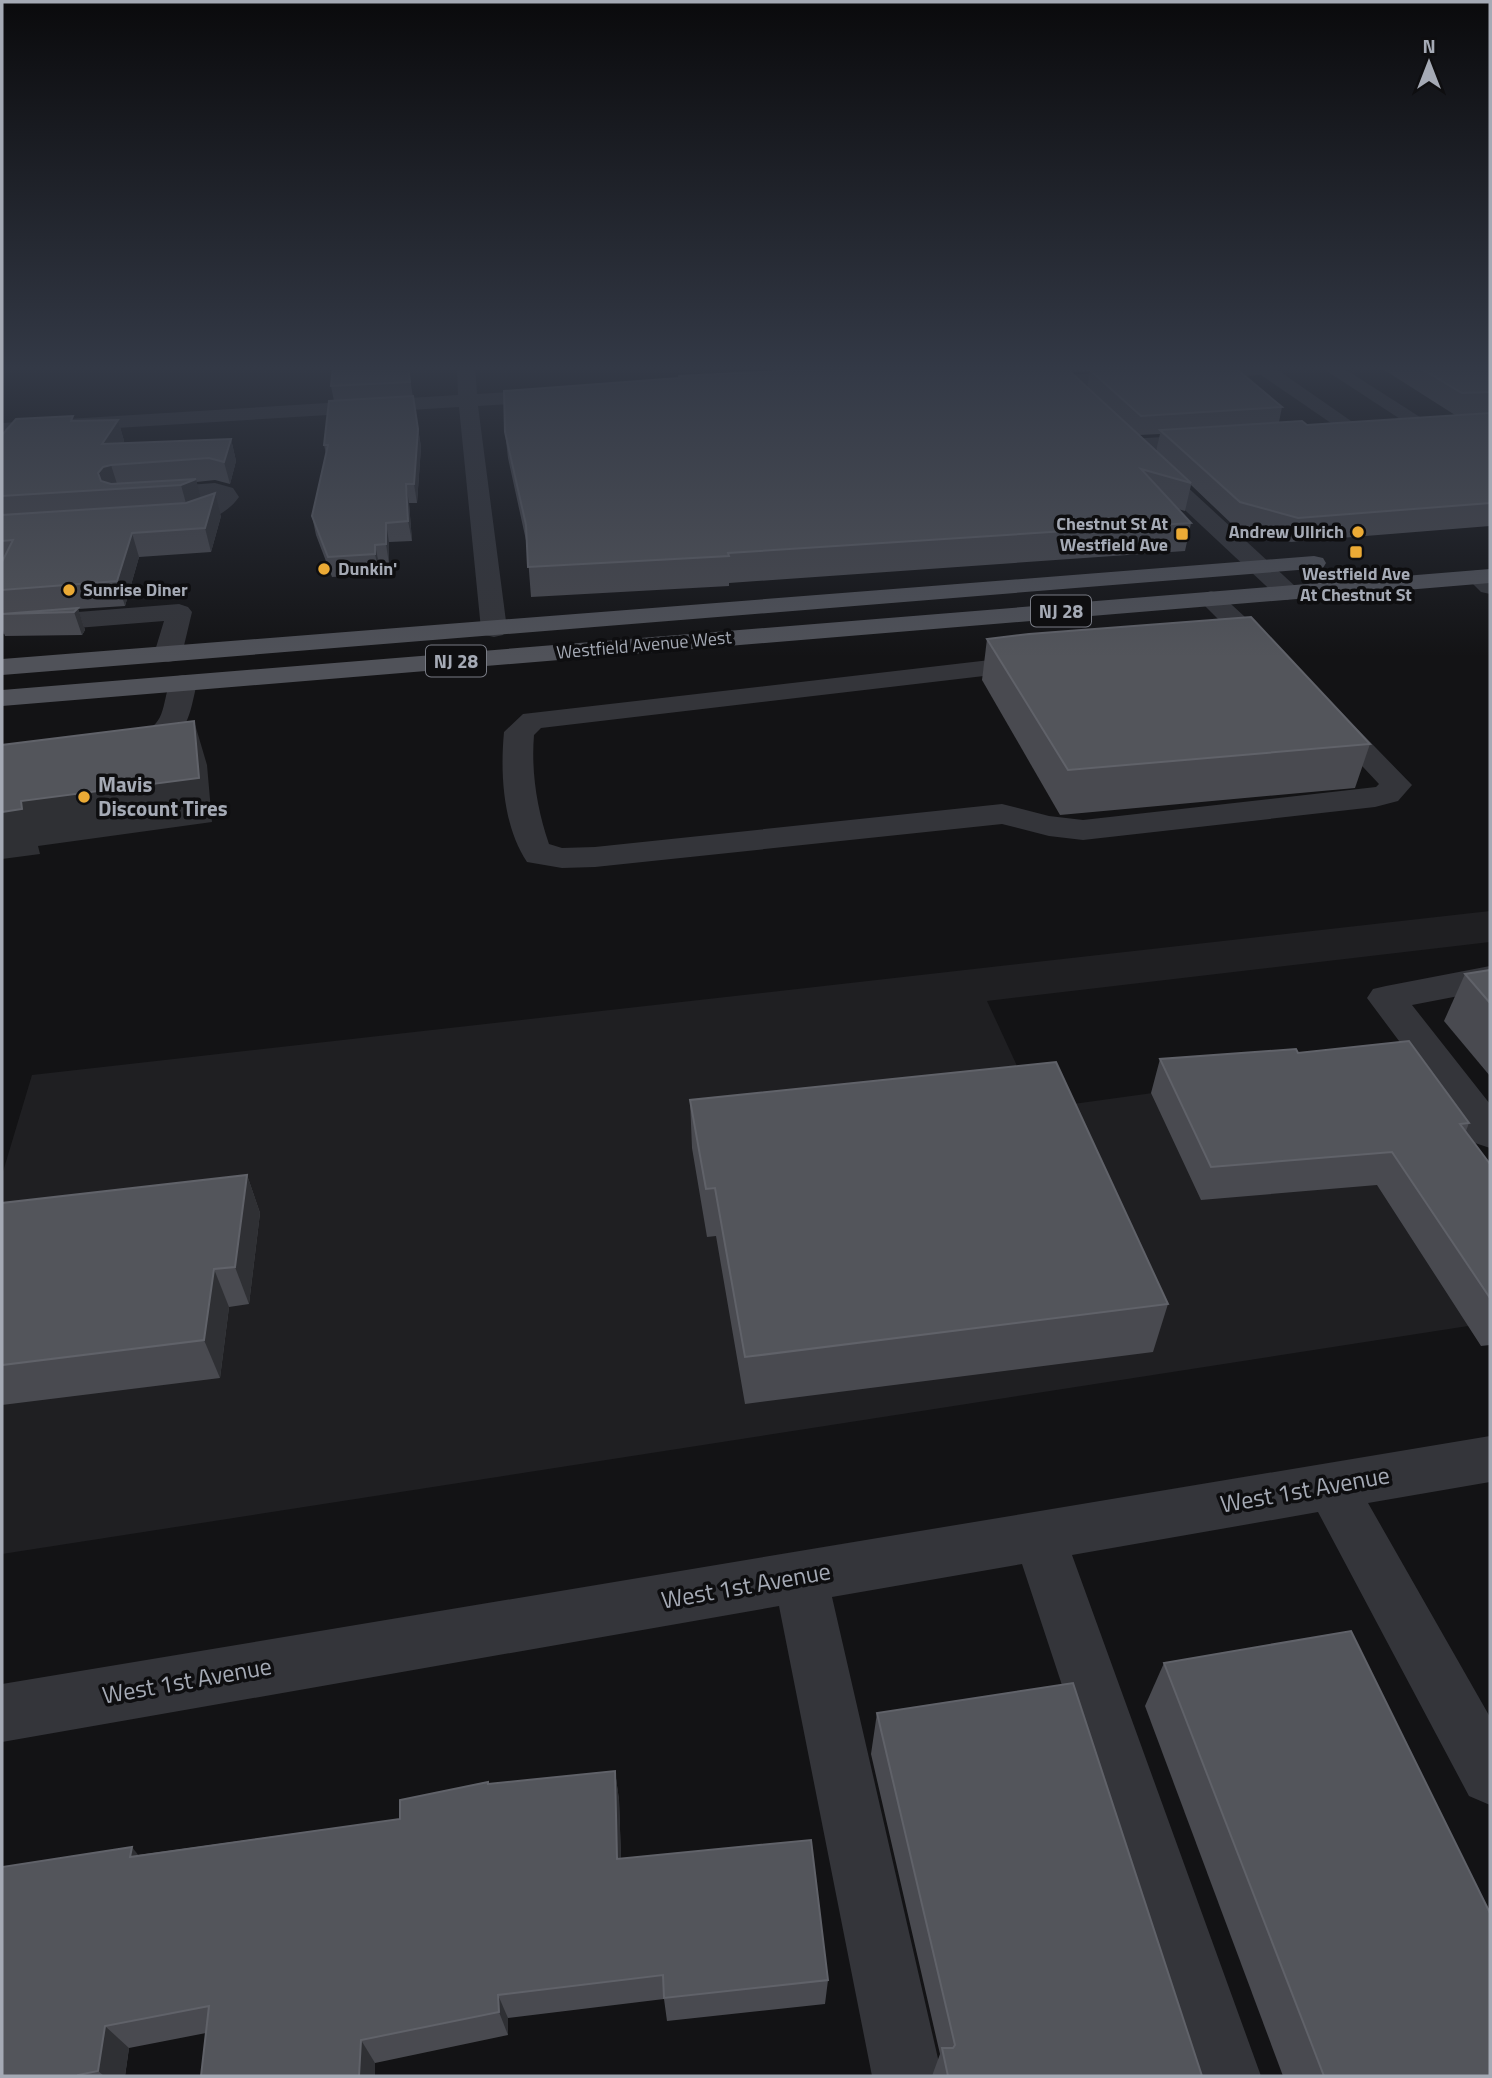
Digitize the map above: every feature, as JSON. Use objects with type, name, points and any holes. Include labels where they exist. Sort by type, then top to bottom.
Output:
[{"type":"main road","name":"NJ 28","points":[[1260,568],[1341,561]]},
{"type":"main road","name":"Westfield Avenue West","points":[[2,667],[1260,568]]},
{"type":"main road","name":"NJ 28","points":[[1287,592],[1486,580]]},
{"type":"main road","name":"Westfield Avenue West","points":[[2,698],[1287,592]]},
{"type":"street","points":[[475,463],[494,628]]},
{"type":"street","points":[[1147,463],[1287,592]]},
{"type":"street","points":[[131,496],[215,490],[228,497],[224,504],[192,517],[144,520]]},
{"type":"street","points":[[1185,646],[1240,638],[1257,644],[1211,598]]},
{"type":"street","points":[[2,626],[179,612],[169,654]]},
{"type":"street","points":[[1062,660],[533,720],[519,732],[516,754],[530,843],[539,855],[562,858],[595,857],[1002,814],[1049,826],[1083,830],[1375,798],[1387,794],[1397,785],[1313,700]]},
{"type":"street","points":[[107,744],[162,737],[172,728],[183,683]]},
{"type":"street","points":[[1490,978],[1386,998],[1490,1133]]},
{"type":"street","name":"West 1st Avenue","points":[[2,1713],[1490,1459]]},
{"type":"street","points":[[1331,1486],[1490,1775]]},
{"type":"street","points":[[1039,1536],[1226,2076]]},
{"type":"street","points":[[800,1577],[907,2076]]},
{"type":"shaded area","points":[[1490,911],[1490,942],[987,1001],[1037,1109],[1311,1071],[1481,1324],[2,1554],[2,1175],[32,1075]]},
{"type":"building","points":[[2,463],[139,463],[103,467],[98,473],[101,481],[111,484],[196,479],[181,485],[2,496]]},
{"type":"building","points":[[324,463],[416,463],[414,484],[406,484],[408,521],[386,523],[386,544],[375,545],[375,554],[328,557],[312,516]]},
{"type":"building","points":[[512,463],[1169,463],[1191,483],[1141,469],[1191,523],[728,553],[729,556],[528,567],[526,525]]},
{"type":"building","points":[[1197,463],[1490,463],[1490,503],[1298,518],[1240,502]]},
{"type":"building","points":[[215,493],[205,528],[132,533],[117,581],[2,590],[2,562],[13,540],[2,541],[2,515],[186,503]]},
{"type":"building","points":[[78,608],[74,612],[2,614]]},
{"type":"building","points":[[1251,617],[1370,744],[1068,770],[987,639],[1029,634]]},
{"type":"building","points":[[194,721],[199,778],[21,801],[22,809],[2,812],[2,745]]},
{"type":"building","points":[[1490,970],[1490,1003],[1465,974]]},
{"type":"building","points":[[1409,1041],[1469,1123],[1460,1124],[1490,1164],[1490,1298],[1392,1152],[1211,1167],[1160,1059],[1296,1049],[1298,1053]]},
{"type":"building","points":[[1056,1062],[1168,1304],[745,1357],[715,1188],[706,1189],[690,1100]]},
{"type":"building","points":[[247,1175],[235,1267],[214,1269],[204,1340],[2,1365],[2,1203]]},
{"type":"building","points":[[1351,1631],[1490,1913],[1490,2076],[1324,2076],[1164,1663]]},
{"type":"building","points":[[1073,1683],[1202,2076],[948,2076],[942,2048],[953,2048],[955,2045],[877,1713]]},
{"type":"building","points":[[615,1771],[617,1859],[811,1840],[828,1980],[664,1998],[663,1975],[498,1995],[499,2012],[361,2040],[359,2076],[201,2076],[209,2006],[105,2026],[98,2071],[78,2076],[2,2076],[2,1867],[132,1847],[130,1857],[400,1819],[400,1800],[488,1782]]},
{"type":"place","name":"Andrew Ullrich","points":[[1358,532]]},
{"type":"place","name":"Chestnut St At Westfield Ave","points":[[1182,534]]},
{"type":"place","name":"Westfield Ave At Chestnut St","points":[[1356,552]]},
{"type":"place","name":"Dunkin'","points":[[324,569]]},
{"type":"place","name":"Sunrise Diner","points":[[69,590]]},
{"type":"place","name":"Mavis Discount Tires","points":[[84,797]]}]
